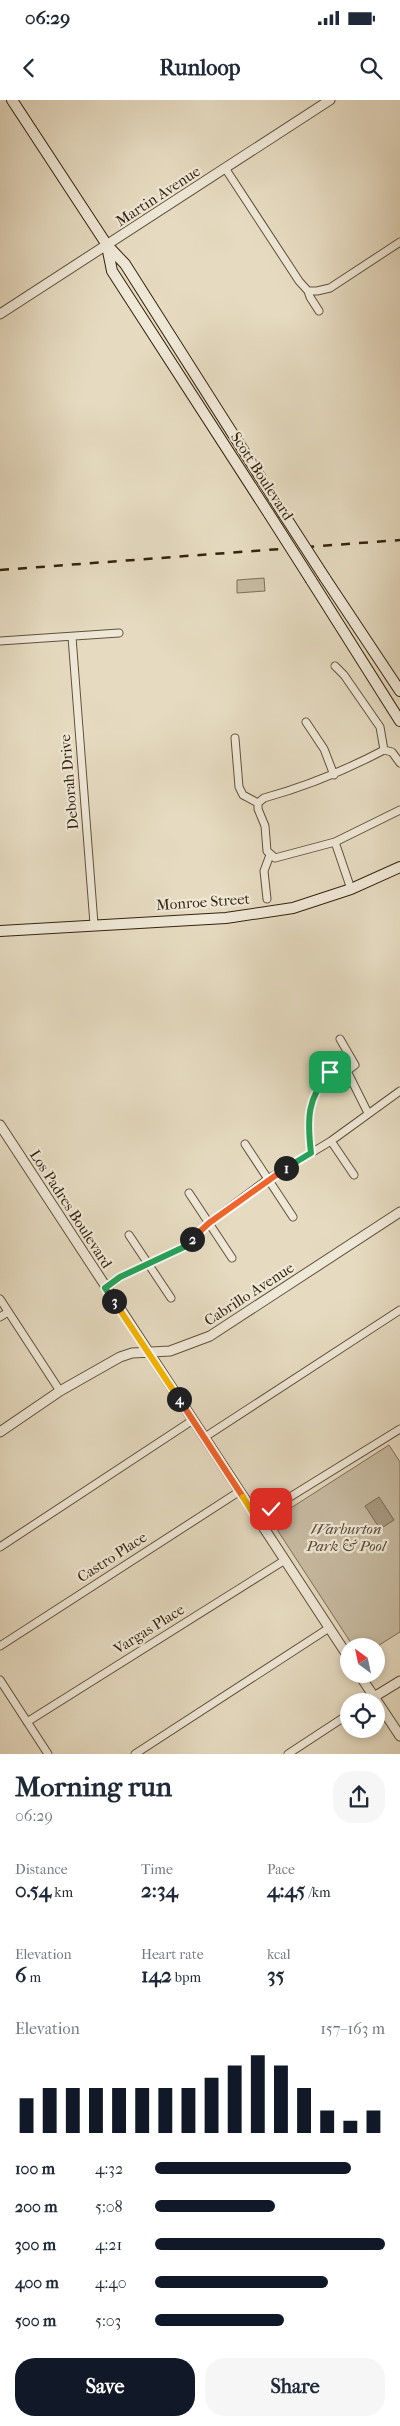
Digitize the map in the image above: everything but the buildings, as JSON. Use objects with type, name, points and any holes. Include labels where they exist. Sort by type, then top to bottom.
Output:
[{"type":"main road","name":"Scott Boulevard","points":[[12,100],[106,245],[125,264],[283,513],[400,691]]},
{"type":"main road","name":"Scott Boulevard","points":[[106,245],[112,271],[312,580],[400,721]]},
{"type":"main road","name":"Monroe Street","points":[[0,931],[94,924],[226,918],[293,908],[351,889],[400,867]]},
{"type":"street","name":"Martin Avenue","points":[[0,314],[330,100]]},
{"type":"street","points":[[225,168],[299,281],[308,291],[318,312]]},
{"type":"street","points":[[308,291],[317,292],[330,288],[400,242]]},
{"type":"street","points":[[0,642],[119,633]]},
{"type":"street","name":"Deborah Drive","points":[[72,637],[94,924]]},
{"type":"street","points":[[334,666],[344,675],[380,727],[384,750]]},
{"type":"street","points":[[306,722],[324,749],[334,775]]},
{"type":"street","points":[[235,738],[239,787],[243,795],[258,803]]},
{"type":"street","points":[[258,803],[264,798],[311,785],[384,750],[392,752],[400,763]]},
{"type":"street","points":[[258,803],[258,809],[265,826],[267,851],[275,858],[335,842],[400,810]]},
{"type":"street","points":[[335,842],[351,889]]},
{"type":"street","points":[[267,899],[264,871],[270,855]]},
{"type":"street","points":[[311,1153],[308,1125],[311,1101],[320,1084],[330,1072],[347,1071],[355,1065],[340,1039]]},
{"type":"street","points":[[347,1071],[368,1112]]},
{"type":"street","points":[[105,1288],[120,1277],[184,1247],[209,1223],[268,1180],[331,1141],[368,1112],[400,1091]]},
{"type":"street","name":"Los Padres Boulevard","points":[[0,1125],[340,1644]]},
{"type":"street","points":[[331,1141],[354,1175]]},
{"type":"street","points":[[245,1144],[293,1217]]},
{"type":"street","points":[[189,1193],[232,1258]]},
{"type":"street","name":"Cabrillo Avenue","points":[[0,1432],[60,1391],[120,1357],[132,1353],[170,1351],[210,1336],[400,1212]]},
{"type":"street","points":[[128,1234],[171,1298]]},
{"type":"street","points":[[0,1299],[60,1391]]},
{"type":"street","points":[[205,1437],[400,1310]]},
{"type":"street","points":[[0,1317],[8,1312]]},
{"type":"street","points":[[0,1546],[193,1420]]},
{"type":"street","points":[[256,1518],[400,1428]]},
{"type":"street","name":"Castro Place","points":[[0,1646],[240,1491]]},
{"type":"street","name":"Vargas Place","points":[[27,1722],[285,1560]]},
{"type":"street","points":[[135,1754],[329,1628]]},
{"type":"street","points":[[0,1680],[48,1754]]},
{"type":"street","points":[[381,1693],[400,1681]]},
{"type":"street","points":[[385,1716],[400,1736]]},
{"type":"street","points":[[288,1754],[340,1720]]},
{"type":"green space","points":[[264,578],[265,591],[237,593],[237,580]]},
{"type":"green space","name":"Warburton Park & Pool","points":[[389,1445],[400,1462],[400,1632],[385,1641],[385,1638],[348,1638],[278,1531],[277,1521],[283,1513]]},
{"type":"shaded area","points":[[379,1497],[394,1520],[380,1529],[365,1506]]},
{"type":"railway","points":[[0,570],[400,540]]},
{"type":"route","points":[[271,1509],[256,1518],[105,1288],[120,1277],[184,1247],[209,1223],[268,1180],[311,1153],[308,1125],[311,1101],[320,1084],[330,1072]]}]
